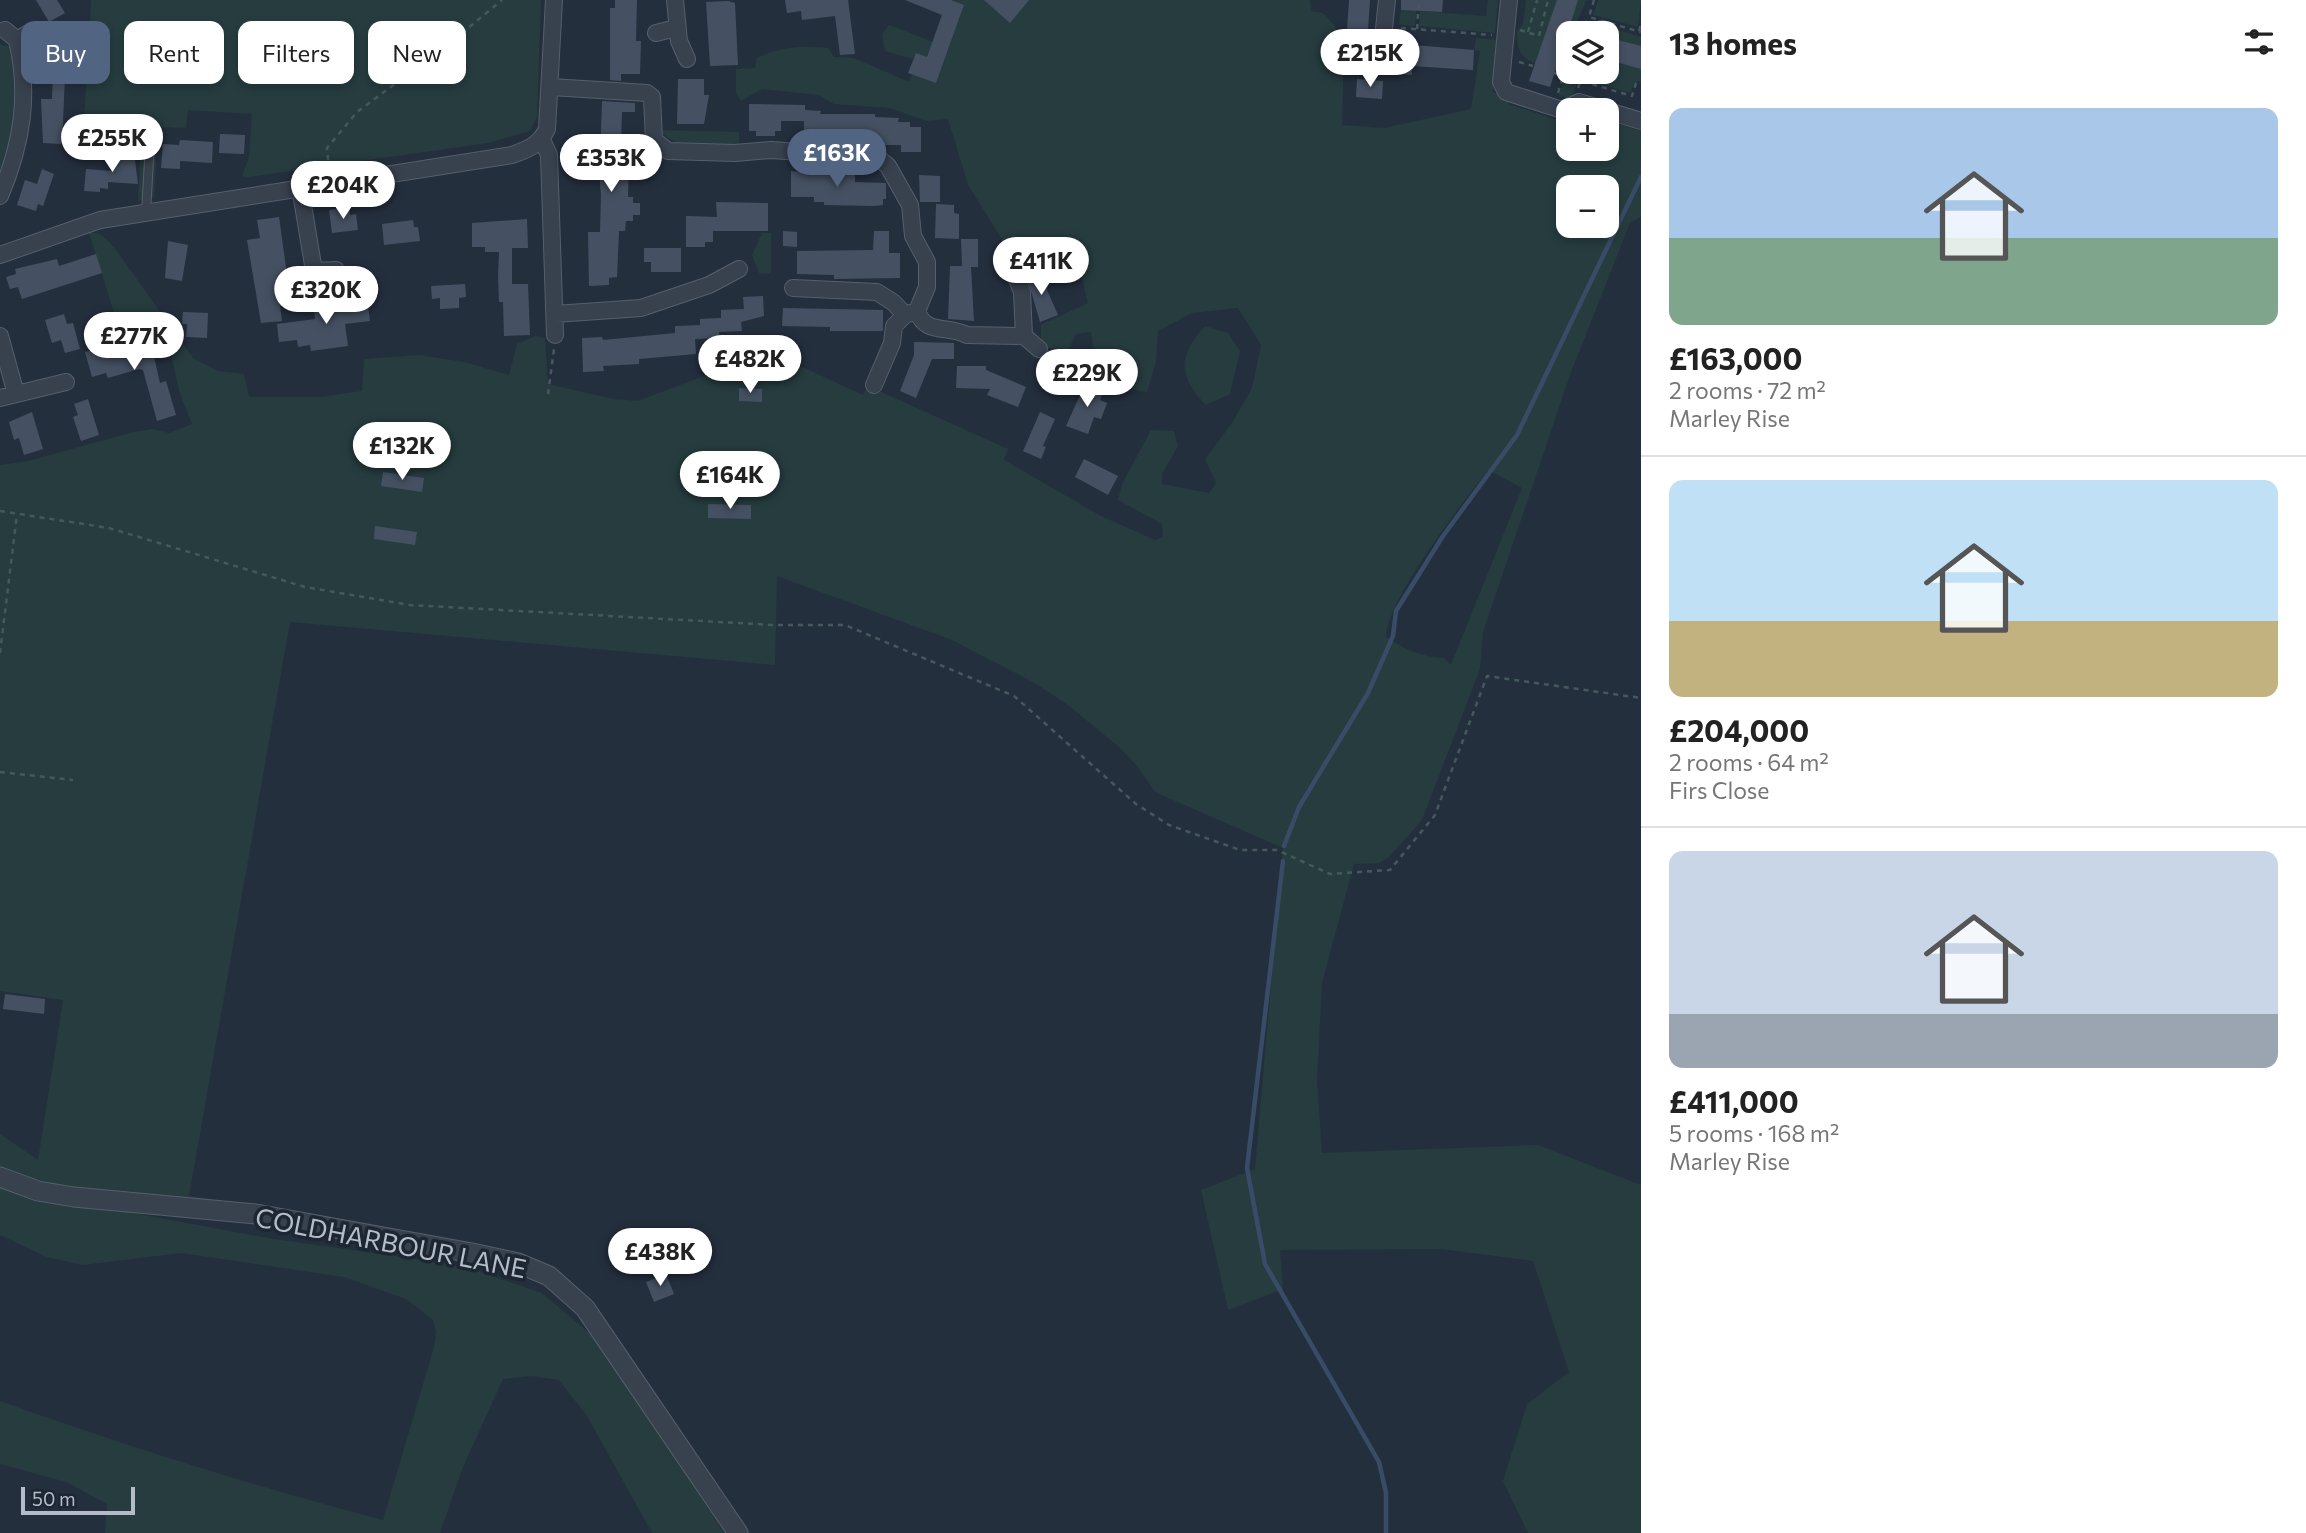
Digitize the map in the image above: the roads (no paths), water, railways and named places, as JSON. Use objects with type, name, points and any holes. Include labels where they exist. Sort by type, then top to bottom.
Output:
[{"type":"street","points":[[0,254],[100,220],[512,155],[531,149],[541,140],[547,129],[554,0]]},
{"type":"street","points":[[675,0],[676,28],[687,58]]},
{"type":"street","points":[[1380,66],[1387,0]]},
{"type":"street","points":[[1509,0],[1501,82],[1506,92],[1562,110],[1579,102],[1641,121]]},
{"type":"street","points":[[656,33],[676,28]]},
{"type":"street","points":[[21,33],[11,35],[21,71]]},
{"type":"street","points":[[0,196],[20,141],[24,84]]},
{"type":"street","points":[[551,87],[647,93],[652,97],[653,140],[668,151],[735,153],[771,150],[877,157],[888,166],[910,205],[913,236],[927,262],[926,287],[911,313],[894,326],[892,343],[874,385]]},
{"type":"street","points":[[541,140],[549,155],[555,335]]},
{"type":"street","points":[[300,187],[316,294]]},
{"type":"street","points":[[1012,267],[1021,292],[1024,336]]},
{"type":"street","points":[[555,314],[641,308],[678,297],[731,268]]},
{"type":"street","points":[[314,271],[335,271]]},
{"type":"street","points":[[793,288],[877,292],[931,328],[959,331],[967,335],[1024,336],[1039,349]]},
{"type":"street","points":[[0,335],[16,394]]},
{"type":"street","points":[[0,398],[66,382]]},
{"type":"street","name":"COLDHARBOUR LANE","points":[[0,1177],[38,1191],[74,1197],[256,1214],[472,1253],[518,1264],[549,1276],[585,1308],[738,1533]]},
{"type":"lane","points":[[146,212],[151,126]]},
{"type":"waterway","points":[[1284,846],[1299,807],[1368,693],[1393,636],[1396,611],[1443,536],[1517,435],[1641,177]]},
{"type":"waterway","points":[[1283,861],[1247,1168],[1265,1264],[1379,1462],[1386,1493],[1386,1533]]}]
